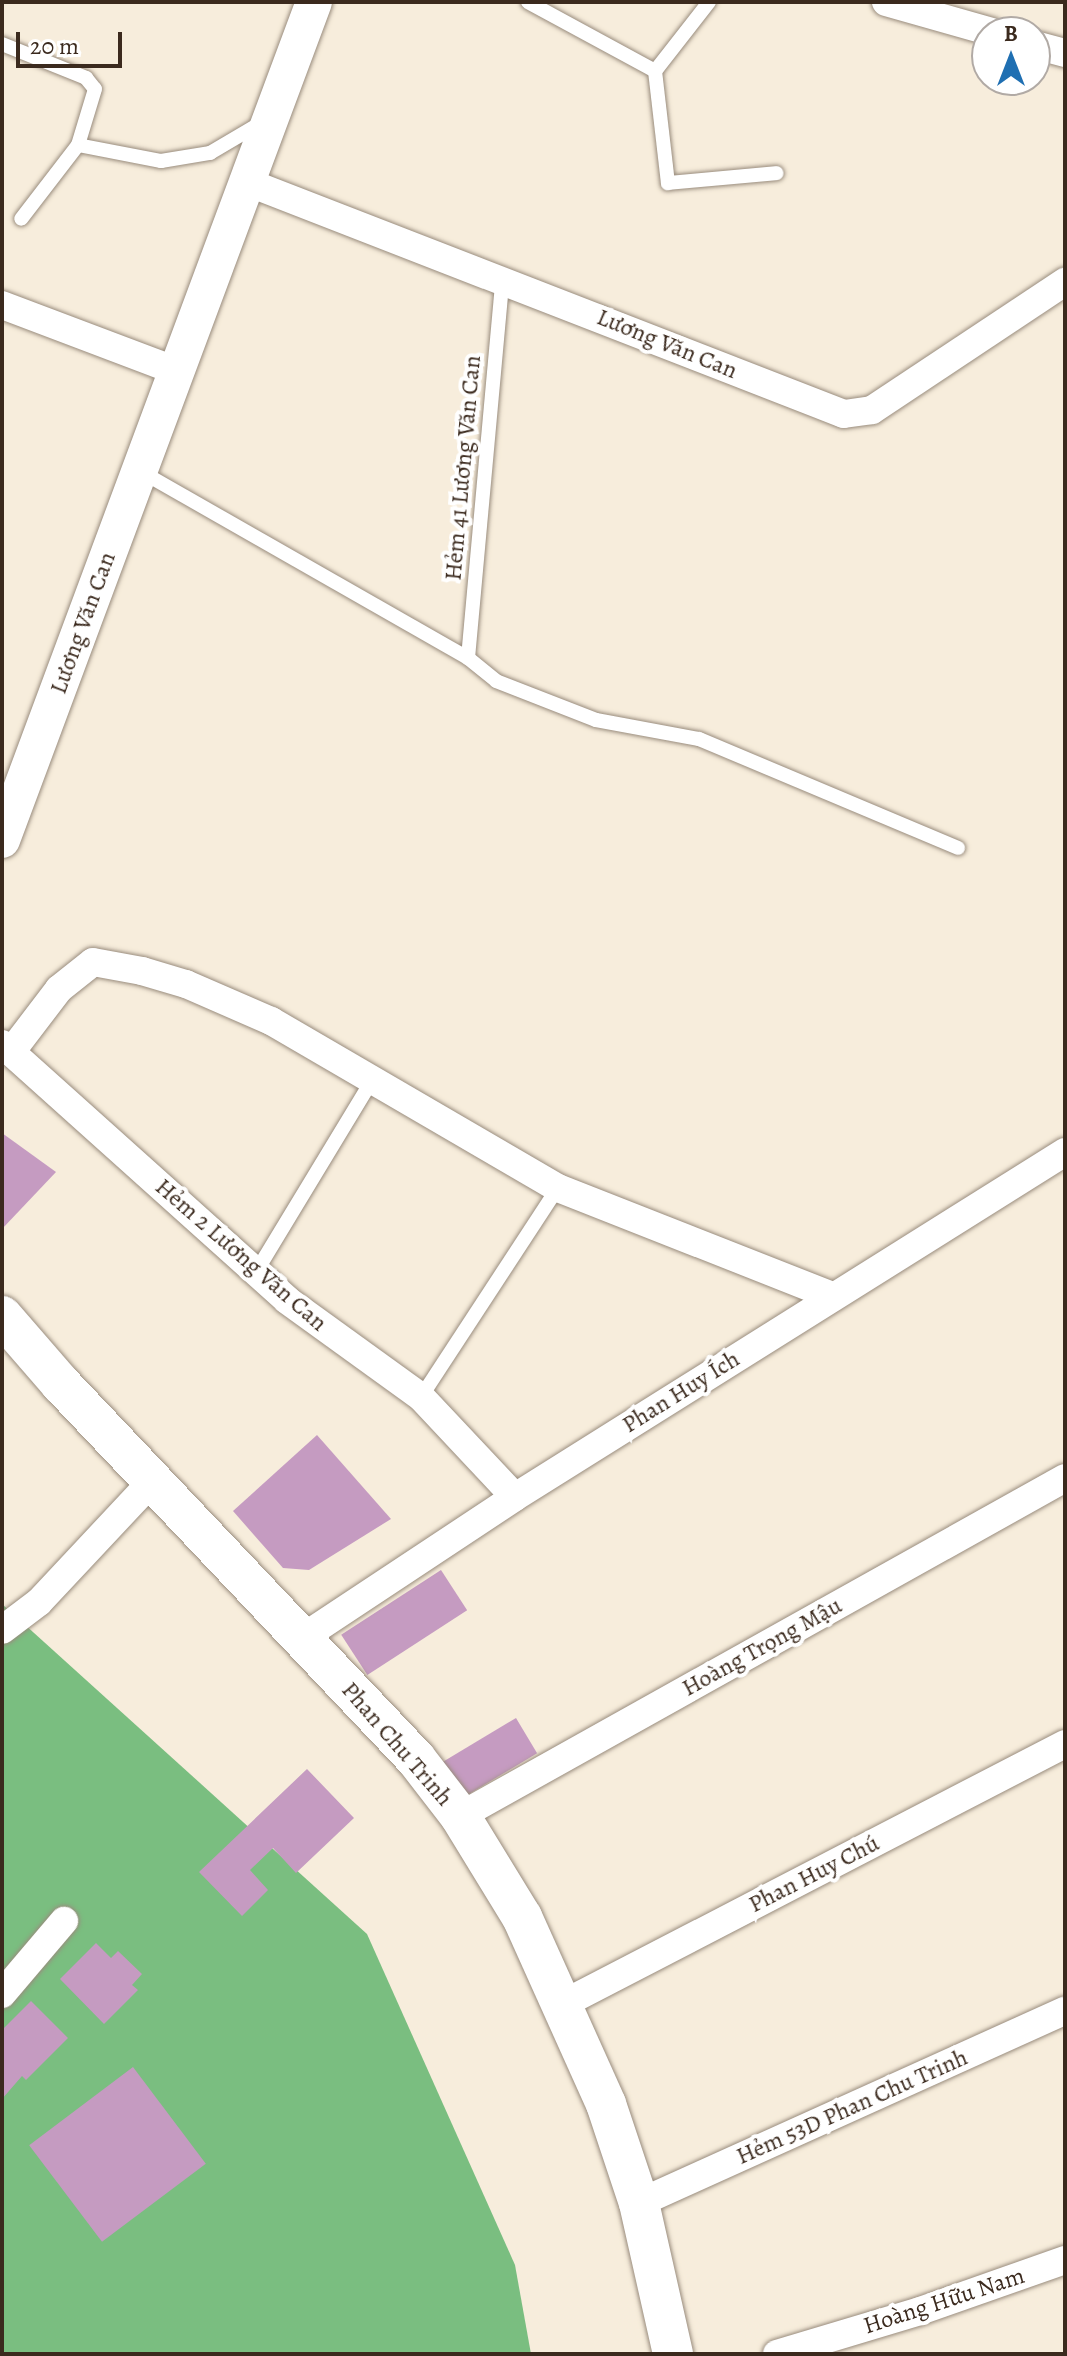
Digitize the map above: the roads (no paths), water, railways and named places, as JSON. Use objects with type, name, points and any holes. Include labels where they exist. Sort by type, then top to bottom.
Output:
[{"type":"main road","name":"Phan Chu Trinh","points":[[2,1316],[61,1384],[416,1759],[460,1816],[522,1917],[606,2104],[639,2203],[673,2354]]},
{"type":"street","name":"Lương Văn Can","points":[[2,840],[314,2]]},
{"type":"street","points":[[886,2],[971,26]]},
{"type":"street","name":"Lương Văn Can","points":[[247,182],[844,414],[872,410],[1065,282]]},
{"type":"street","points":[[2,305],[177,371]]},
{"type":"street","points":[[7,1048],[59,989],[93,962],[142,971],[236,1004],[373,1079],[558,1188],[832,1296]]},
{"type":"street","name":"Hẻm 2 Lương Văn Can","points":[[7,1048],[287,1300],[421,1397],[515,1497]]},
{"type":"street","name":"Phan Huy Ích","points":[[302,1638],[515,1497],[1065,1152]]},
{"type":"street","name":"Hoàng Trọng Mậu","points":[[460,1816],[1065,1478]]},
{"type":"street","points":[[2,1630],[39,1602],[153,1480]]},
{"type":"street","name":"Phan Huy Chú","points":[[563,2004],[1065,1744]]},
{"type":"street","points":[[2,1994],[64,1921]]},
{"type":"street","name":"Hẻm 53D Phan Chu Trinh","points":[[639,2203],[1065,2011]]},
{"type":"street","name":"Hoàng Hữu Nam","points":[[777,2354],[920,2311],[1065,2260]]},
{"type":"lane","points":[[528,2],[655,71]]},
{"type":"lane","points":[[709,2],[655,71],[668,183],[777,173]]},
{"type":"lane","points":[[2,44],[86,78],[95,89],[78,145],[21,219]]},
{"type":"lane","points":[[78,145],[161,161],[210,153],[271,116]]},
{"type":"lane","name":"Hẻm 41 Lương Văn Can","points":[[468,658],[502,282]]},
{"type":"lane","points":[[140,471],[468,658],[496,681],[596,720],[699,739],[958,848]]},
{"type":"lane","points":[[256,1272],[373,1079]]},
{"type":"lane","points":[[421,1397],[558,1188]]}]
